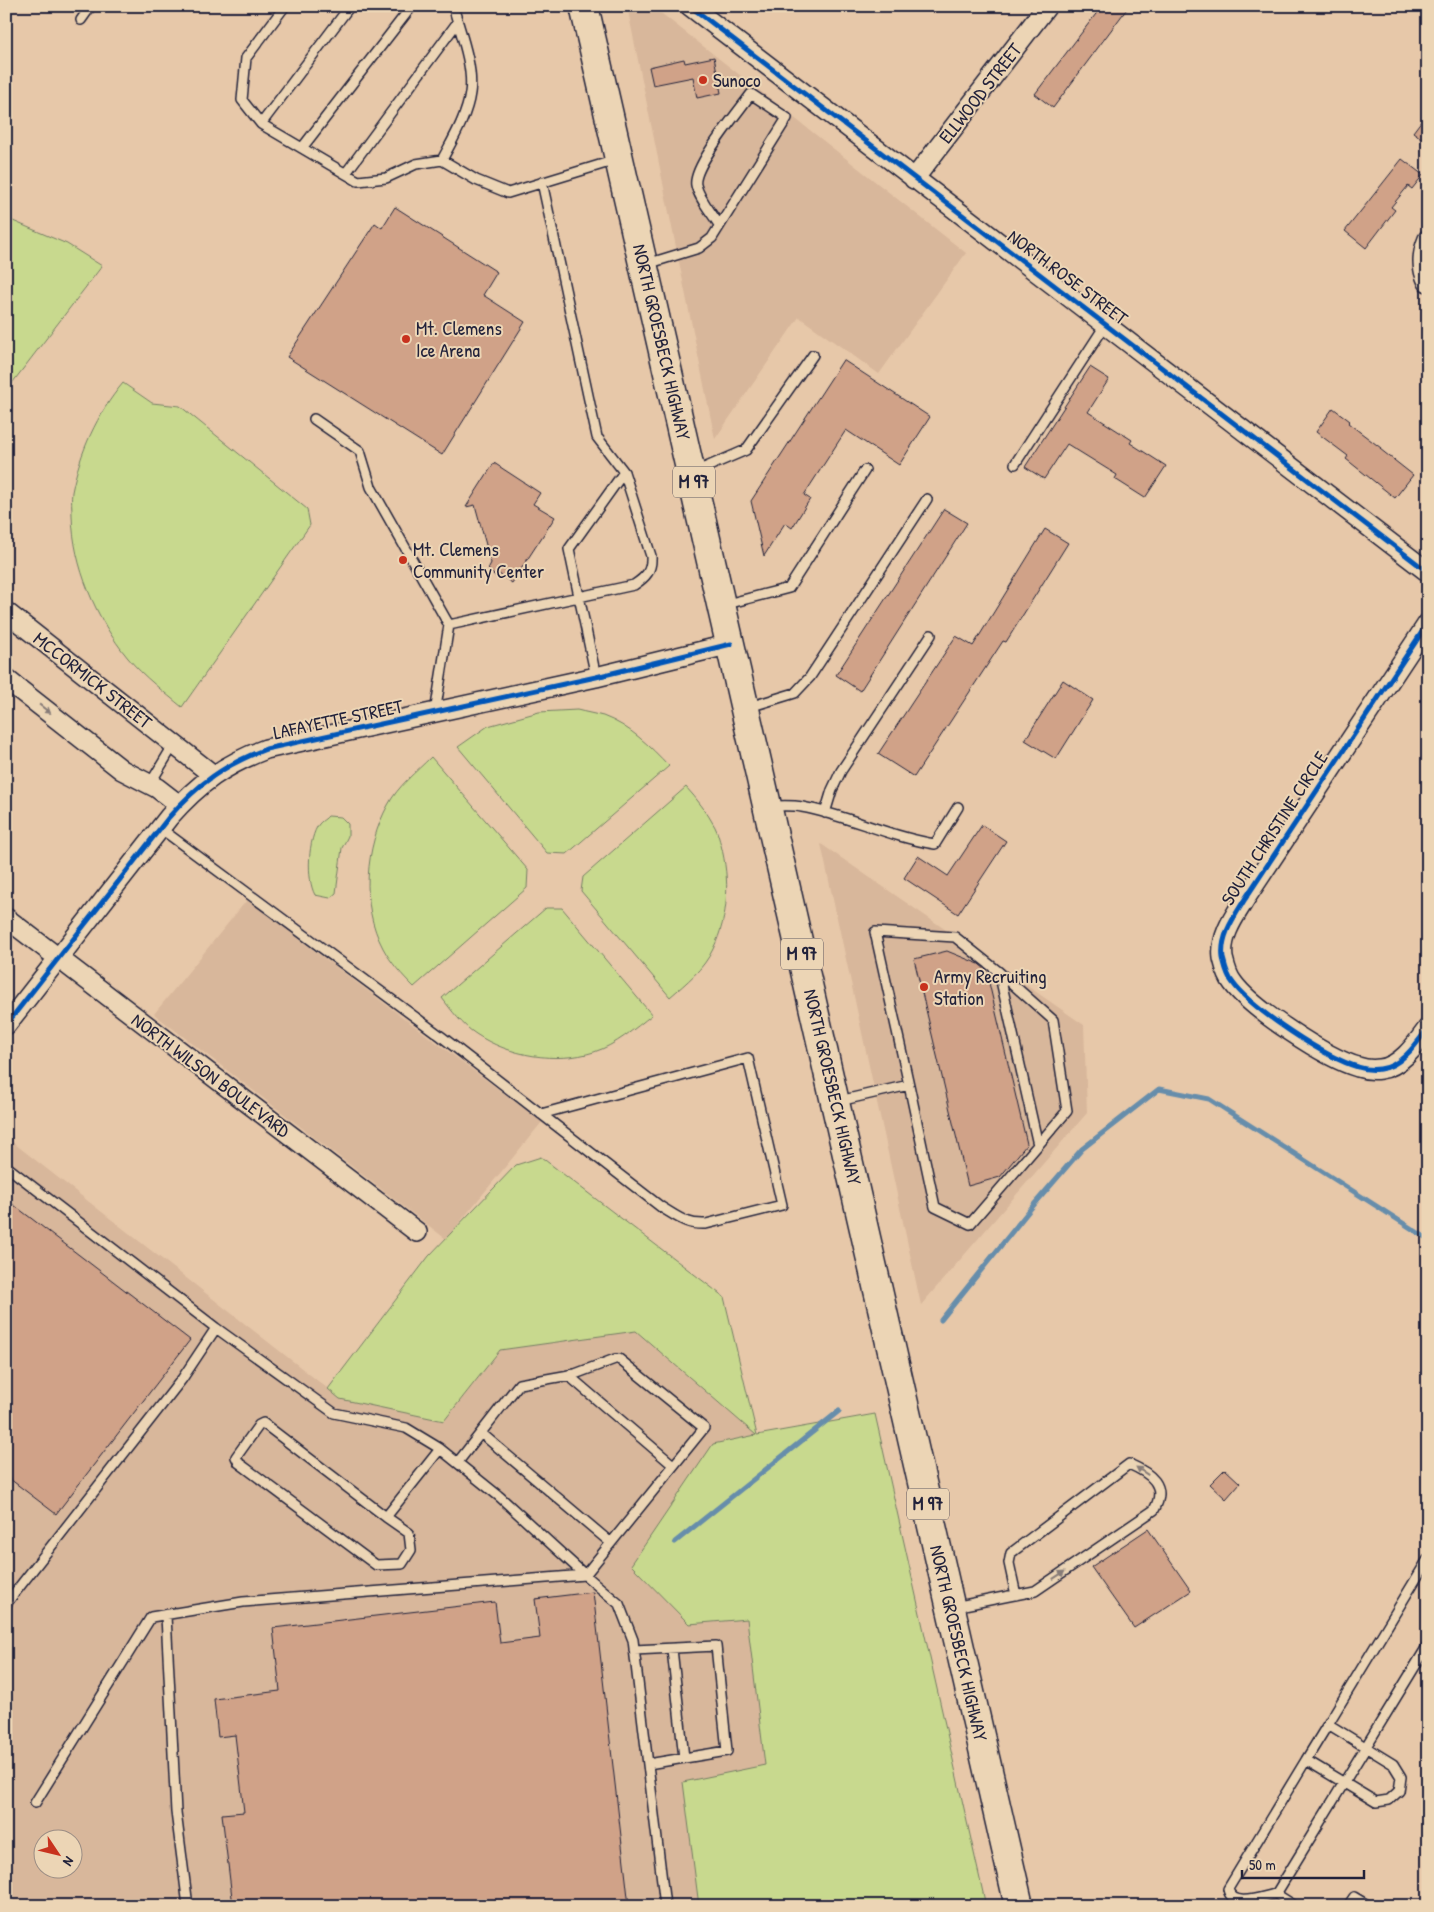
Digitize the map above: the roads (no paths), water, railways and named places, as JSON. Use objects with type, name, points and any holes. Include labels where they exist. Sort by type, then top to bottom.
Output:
[{"type":"main road","name":"NORTH GROESBECK HIGHWAY","points":[[584,6],[1020,1906]]},
{"type":"street","name":"NORTH ROSE STREET","points":[[690,6],[1428,572]]},
{"type":"street","name":"ELLWOOD STREET","points":[[914,179],[1047,6]]},
{"type":"street","points":[[1428,240],[1422,258],[1428,282]]},
{"type":"street","name":"MCCORMICK STREET","points":[[8,616],[213,775]]},
{"type":"street","name":"SOUTH CHRISTINE CIRCLE","points":[[1428,623],[1245,899],[1229,925],[1223,947],[1227,971],[1231,981],[1248,999],[1288,1029],[1331,1055],[1355,1066],[1381,1069],[1390,1066],[1411,1050],[1428,1028]]},
{"type":"street","name":"LAFAYETTE STREET","points":[[6,1025],[179,805],[213,775],[230,764],[266,749],[596,677],[731,644]]},
{"type":"street","points":[[6,679],[122,770],[150,784],[179,805]]},
{"type":"street","name":"NORTH WILSON BOULEVARD","points":[[6,918],[417,1232]]},
{"type":"lane","points":[[81,20],[91,6]]},
{"type":"lane","points":[[286,6],[246,58],[242,100],[261,124],[358,181],[386,178],[416,164],[442,160],[476,180],[508,193],[620,159]]},
{"type":"lane","points":[[261,124],[350,6]]},
{"type":"lane","points":[[302,148],[412,6]]},
{"type":"lane","points":[[442,160],[456,135],[470,93],[470,74],[453,6]]},
{"type":"lane","points":[[346,173],[457,23]]},
{"type":"lane","points":[[644,265],[704,246],[712,238],[787,118],[751,94],[705,158],[696,176],[695,183],[698,190],[719,225]]},
{"type":"lane","points":[[449,625],[634,585],[644,578],[652,567],[651,556],[624,472],[597,436],[542,182]]},
{"type":"lane","points":[[1015,464],[1106,324]]},
{"type":"lane","points":[[692,473],[746,450],[813,355]]},
{"type":"lane","points":[[314,419],[360,451],[371,487],[449,625],[435,713]]},
{"type":"lane","points":[[722,605],[789,588],[865,470]]},
{"type":"lane","points":[[596,677],[569,549],[624,472]]},
{"type":"lane","points":[[746,708],[795,693],[810,677],[927,499]]},
{"type":"lane","points":[[825,813],[832,790],[841,771],[931,635]]},
{"type":"lane","points":[[150,784],[174,744]]},
{"type":"lane","points":[[768,806],[800,806],[912,840],[935,844],[958,807]]},
{"type":"lane","points":[[160,828],[442,1037],[541,1114],[661,1207],[687,1223],[694,1225],[706,1224],[782,1204],[748,1058],[541,1114]]},
{"type":"lane","points":[[875,932],[954,937],[999,972],[1053,1020],[1067,1111],[970,1224],[935,1207],[875,932]]},
{"type":"lane","points":[[999,972],[1038,1145]]},
{"type":"lane","points":[[836,1102],[909,1085]]},
{"type":"lane","points":[[6,1166],[216,1328],[334,1413],[406,1428],[440,1449],[500,1496],[619,1604],[633,1640],[665,1906]]},
{"type":"lane","points":[[6,1604],[182,1379],[216,1328]]},
{"type":"lane","points":[[35,1803],[151,1617],[243,1602],[585,1575],[704,1428],[619,1359],[615,1359],[575,1374],[519,1384],[458,1462]]},
{"type":"lane","points":[[568,1375],[673,1465]]},
{"type":"lane","points":[[263,1423],[386,1518],[409,1533],[411,1550],[402,1564],[376,1565],[239,1462],[236,1457],[259,1425],[263,1423]]},
{"type":"lane","points":[[481,1433],[611,1543]]},
{"type":"lane","points":[[386,1518],[440,1449]]},
{"type":"lane","points":[[951,1607],[1016,1595],[1035,1591],[1154,1510],[1160,1500],[1158,1487],[1145,1471],[1129,1464],[1011,1553],[1008,1563],[1016,1595]]},
{"type":"lane","points":[[1295,1906],[1276,1894],[1239,1901],[1232,1898],[1228,1889],[1428,1558]]},
{"type":"lane","points":[[166,1616],[176,1812],[188,1906]]},
{"type":"lane","points":[[1276,1894],[1428,1644]]},
{"type":"lane","points":[[634,1650],[716,1646],[727,1751],[648,1764]]},
{"type":"lane","points":[[672,1649],[684,1758]]},
{"type":"lane","points":[[1306,1760],[1376,1802],[1389,1800],[1399,1791],[1401,1784],[1398,1770],[1393,1764],[1328,1724]]},
{"type":"lane","points":[[1348,1906],[1354,1897],[1369,1906]]},
{"type":"waterway","points":[[941,1320],[1032,1207],[1082,1149],[1159,1089],[1209,1099],[1428,1239]]},
{"type":"waterway","points":[[675,1542],[839,1411]]},
{"type":"place","name":"Sunoco","points":[[703,80]]},
{"type":"place","name":"Mt. Clemens Ice Arena","points":[[406,339]]},
{"type":"place","name":"Mt. Clemens Community Center","points":[[403,560]]},
{"type":"place","name":"Army Recruiting Station","points":[[924,987]]}]
